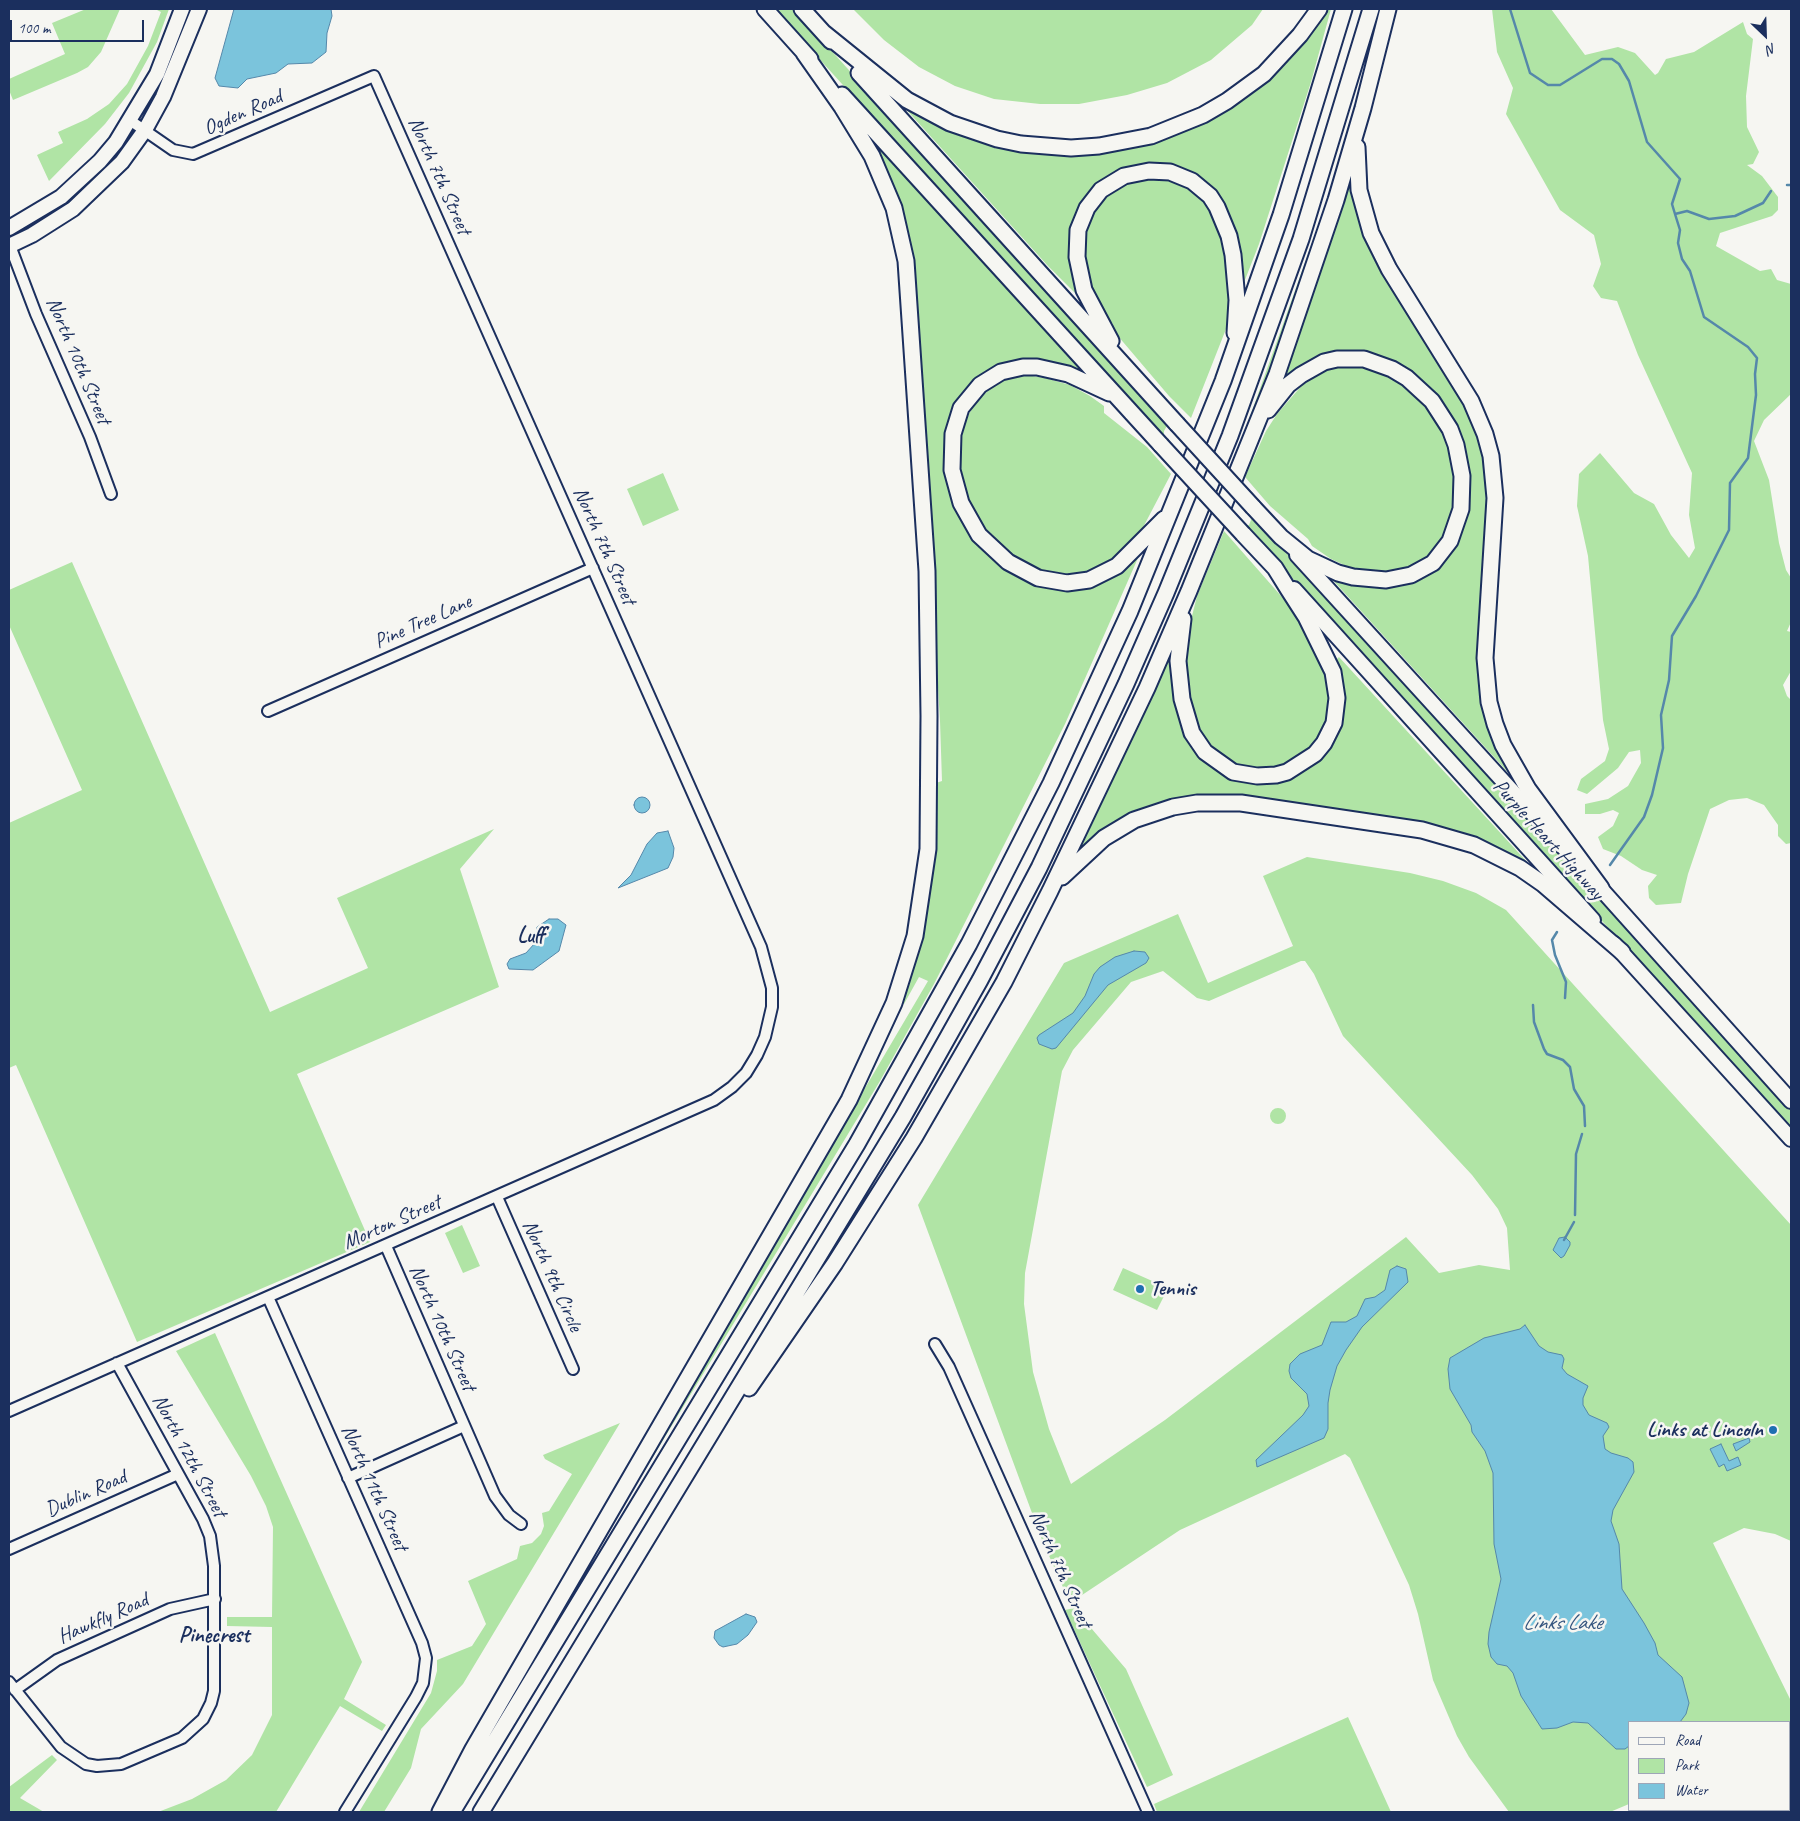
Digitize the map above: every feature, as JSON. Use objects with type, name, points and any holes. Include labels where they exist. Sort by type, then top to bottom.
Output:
[{"type":"highway","points":[[765,9],[1275,568],[1323,650],[1333,672],[1337,698],[1334,723],[1318,751],[1298,767],[1276,775],[1257,776],[1233,772],[1205,752],[1192,733],[1182,699],[1178,661],[1183,618],[1189,591]]},
{"type":"highway","points":[[802,9],[1281,538],[1308,559],[1338,573],[1386,580],[1412,575],[1428,566],[1442,553],[1456,529],[1463,492],[1460,459],[1450,429],[1432,401],[1407,378],[1377,362],[1364,359],[1337,359],[1324,362],[1301,375],[1273,401],[1254,435]]},
{"type":"highway","points":[[824,33],[907,100],[950,123],[973,132],[1021,144],[1070,148],[1099,146],[1141,138],[1174,128],[1203,115],[1228,101],[1264,74],[1300,36],[1319,9]]},
{"type":"highway","points":[[452,1812],[909,1055],[974,936],[1051,783],[1130,611],[1223,381],[1281,215],[1344,9]]},
{"type":"highway","points":[[481,1812],[940,1052],[1021,901],[1084,775],[1166,593],[1230,436],[1301,239],[1371,9]]},
{"type":"highway","points":[[662,1515],[835,1263],[914,1138],[1004,982],[1050,891],[1135,714],[1254,435],[1308,284],[1363,108],[1388,9]]},
{"type":"highway","points":[[440,1812],[473,1748],[849,1100],[894,1003],[914,936],[928,849],[929,716],[927,571],[906,261],[894,208],[872,156],[842,107],[804,53]]},
{"type":"highway","points":[[1363,108],[1356,148],[1356,168],[1360,197],[1370,234],[1389,269],[1471,401],[1485,434],[1491,456],[1495,498],[1485,658],[1489,702],[1495,724],[1507,753],[1528,789],[1601,888]]},
{"type":"highway","points":[[1142,385],[1107,336],[1091,307],[1079,274],[1076,243],[1082,218],[1102,190],[1124,176],[1149,170],[1170,172],[1192,181],[1210,196],[1222,216],[1233,255],[1237,300],[1233,345],[1223,381]]},
{"type":"highway","points":[[1128,407],[1102,388],[1087,381],[1044,368],[1012,369],[989,378],[968,397],[961,408],[954,426],[951,454],[952,470],[961,503],[979,535],[1008,562],[1038,578],[1067,583],[1089,580],[1117,566],[1169,514]]},
{"type":"highway","points":[[1050,891],[1086,853],[1104,838],[1134,820],[1173,807],[1197,803],[1241,803],[1422,830],[1474,845],[1512,864],[1543,884],[1622,952]]},
{"type":"main road","points":[[9,228],[39,211],[82,179],[116,142],[157,74],[182,9]]},
{"type":"main road","points":[[9,245],[32,235],[73,209],[122,162],[145,130],[174,73],[199,9]]},
{"type":"main road","name":"Purple Heart Highway","points":[[1281,538],[1601,888],[1791,1101]]},
{"type":"main road","name":"Purple Heart Highway","points":[[1275,568],[1791,1139]]},
{"type":"street","name":"Ogden Road","points":[[131,120],[173,150],[193,154],[374,76]]},
{"type":"street","name":"North 7th Street","points":[[374,76],[760,946],[772,988],[772,1007],[765,1037]]},
{"type":"street","name":"North 10th Street","points":[[9,245],[36,314],[90,437],[111,494]]},
{"type":"street","name":"Pine Tree Lane","points":[[268,711],[593,568]]},
{"type":"street","name":"Morton Street","points":[[9,1411],[714,1100],[732,1087],[746,1073],[765,1037]]},
{"type":"street","name":"North 9th Circle","points":[[496,1197],[573,1369]]},
{"type":"street","name":"North 10th Street","points":[[386,1246],[498,1501],[508,1515],[521,1524]]},
{"type":"street","name":"North 11th Street","points":[[268,1297],[422,1643],[426,1658],[425,1671],[416,1697],[345,1812]]},
{"type":"street","name":"North 7th Street","points":[[935,1344],[949,1367],[1148,1812]]},
{"type":"street","name":"North 12th Street","points":[[12,1686],[62,1747],[81,1761],[97,1766],[122,1764],[182,1738],[203,1719],[211,1703],[214,1691],[214,1566],[210,1536],[203,1519],[117,1364]]},
{"type":"street","points":[[348,1478],[464,1426]]},
{"type":"street","name":"Dublin Road","points":[[9,1550],[178,1474]]},
{"type":"street","name":"Hawkfly Road","points":[[12,1686],[57,1660],[170,1609],[214,1599]]},
{"type":"green space","points":[[86,9],[120,9],[101,52],[88,67],[77,73],[13,100],[9,90],[9,79],[65,54],[52,23]]},
{"type":"green space","points":[[155,9],[169,9],[157,42],[129,93],[105,124],[49,181],[37,155],[63,143],[58,132],[87,119],[109,104],[127,84],[148,46],[161,12]]},
{"type":"green space","points":[[774,9],[793,9],[838,58],[1168,424],[1164,431],[1164,439]]},
{"type":"green space","points":[[853,9],[1263,9],[1252,25],[1211,60],[1167,83],[1127,95],[1079,104],[1040,104],[994,99],[955,86],[919,67],[884,40]]},
{"type":"green space","points":[[1322,9],[1331,9],[1311,82],[1259,244],[1243,285],[1237,239],[1219,201],[1152,167],[1088,197],[1078,293],[1076,294],[1048,266],[894,96],[945,126],[1089,152],[1229,104]]},
{"type":"green space","points":[[1492,9],[1551,9],[1585,55],[1618,47],[1635,53],[1655,75],[1666,59],[1694,52],[1743,22],[1747,34],[1753,39],[1746,96],[1747,127],[1759,152],[1753,164],[1747,165],[1762,176],[1778,197],[1778,210],[1772,216],[1720,233],[1716,246],[1760,271],[1771,269],[1777,280],[1791,284],[1791,394],[1764,420],[1754,441],[1769,480],[1779,543],[1786,570],[1791,578],[1791,622],[1787,631],[1791,632],[1791,671],[1783,685],[1787,696],[1791,700],[1791,843],[1786,844],[1778,836],[1778,825],[1764,805],[1747,798],[1729,800],[1710,809],[1688,874],[1681,903],[1656,905],[1649,898],[1648,886],[1657,875],[1642,870],[1621,856],[1603,849],[1598,837],[1613,826],[1619,813],[1613,810],[1600,814],[1585,814],[1585,804],[1608,799],[1628,786],[1641,763],[1640,750],[1629,752],[1618,768],[1587,794],[1577,790],[1581,779],[1605,761],[1609,749],[1603,720],[1588,556],[1577,506],[1579,474],[1600,453],[1634,493],[1654,504],[1671,535],[1689,558],[1695,548],[1689,515],[1692,473],[1638,355],[1617,301],[1601,298],[1593,286],[1601,264],[1594,235],[1560,210],[1506,114],[1513,88],[1497,52]]},
{"type":"green space","points":[[1357,106],[1359,107],[1282,346],[1233,464],[1327,201]]},
{"type":"green space","points":[[869,137],[1094,383],[1016,364],[955,411],[962,520],[978,545],[999,565],[1016,576],[1042,587],[1065,591],[1086,588],[1105,581],[1138,558],[1065,724],[934,984],[880,1081],[604,1538],[601,1537],[928,981],[919,977],[904,1004],[899,1002],[933,842],[936,783],[942,781],[940,721],[914,284],[867,139]]},
{"type":"green space","points":[[1354,161],[1360,200],[1468,403],[1489,456],[1483,657],[1513,778],[1320,566],[1359,584],[1381,588],[1403,586],[1424,578],[1443,563],[1454,547],[1464,526],[1469,504],[1435,395],[1359,353],[1281,385]]},
{"type":"green space","points":[[1153,178],[1171,180],[1191,188],[1206,202],[1225,239],[1230,307],[1226,329],[1191,418],[1169,396],[1112,329],[1113,324],[1103,314],[1085,272],[1082,250],[1094,209],[1119,186],[1134,180]]},
{"type":"green space","points":[[1360,365],[1397,378],[1415,392],[1436,416],[1454,457],[1455,514],[1436,555],[1420,566],[1379,574],[1353,569],[1331,559],[1312,546],[1308,539],[1270,506],[1245,477],[1266,431],[1277,414],[1304,383],[1321,372],[1337,366]]},
{"type":"green space","points":[[1026,375],[1070,385],[1090,396],[1104,406],[1104,413],[1147,447],[1171,474],[1138,537],[1127,550],[1093,575],[1048,577],[1010,556],[990,537],[972,513],[964,492],[960,466],[960,438],[966,419],[976,402],[992,387],[1006,379]]},
{"type":"green space","points":[[663,473],[679,510],[643,526],[627,489]]},
{"type":"green space","points":[[1250,513],[1791,1110],[1791,1130],[1245,526],[1249,525],[1251,520]]},
{"type":"green space","points":[[1224,531],[1296,613],[1297,620],[1305,628],[1331,684],[1330,719],[1309,754],[1278,770],[1244,769],[1225,761],[1212,752],[1194,721],[1184,674],[1185,644],[1197,596]]},
{"type":"green space","points":[[72,562],[270,1012],[368,968],[337,898],[494,829],[460,869],[499,987],[297,1074],[370,1242],[137,1342],[16,1065],[9,1068],[9,823],[82,790],[9,625],[9,590]]},
{"type":"green space","points":[[1172,650],[1201,757],[1217,770],[1236,779],[1310,766],[1343,693],[1337,659],[1339,657],[1539,875],[1473,842],[1192,802],[1079,852]]},
{"type":"green space","name":"Links at Lincoln","points":[[1307,857],[1410,873],[1443,881],[1476,893],[1506,910],[1791,1225],[1791,1541],[1775,1534],[1744,1528],[1713,1543],[1791,1701],[1790,1727],[1790,1721],[1628,1721],[1628,1804],[1610,1812],[1509,1812],[1469,1757],[1457,1736],[1433,1680],[1418,1614],[1409,1585],[1350,1458],[1345,1454],[1180,1530],[1070,1603],[1042,1540],[918,1205],[1064,963],[1178,914],[1208,983],[1293,946],[1263,876]],"holes":[[[1301,961],[1305,961],[1314,974],[1343,1036],[1472,1175],[1498,1209],[1507,1228],[1510,1270],[1479,1265],[1439,1273],[1406,1237],[1165,1420],[1071,1484],[1049,1429],[1033,1372],[1024,1304],[1025,1273],[1062,1071],[1073,1050],[1131,982],[1163,971],[1197,998],[1209,1001]]]},
{"type":"green space","points":[[1275,1108],[1281,1108],[1286,1113],[1284,1122],[1275,1124],[1270,1119],[1270,1113]]},
{"type":"green space","points":[[462,1225],[480,1266],[463,1273],[445,1233]]},
{"type":"green space","name":"Tennis","points":[[1123,1268],[1168,1288],[1157,1310],[1113,1290]]},
{"type":"green space","points":[[215,1333],[362,1662],[344,1699],[386,1725],[382,1731],[340,1706],[276,1812],[158,1812],[192,1799],[226,1780],[252,1755],[272,1715],[272,1627],[227,1626],[227,1617],[272,1617],[273,1527],[266,1506],[251,1476],[176,1351]]},
{"type":"green space","points":[[620,1423],[463,1684],[421,1729],[411,1768],[384,1812],[359,1812],[431,1693],[437,1671],[437,1660],[472,1646],[486,1624],[468,1581],[517,1559],[520,1546],[532,1543],[541,1534],[544,1526],[542,1513],[549,1511],[572,1474],[545,1459],[543,1455]]},
{"type":"green space","points":[[1074,1608],[1126,1669],[1173,1775],[1147,1787],[1065,1610]]},
{"type":"green space","points":[[1348,1717],[1391,1812],[1157,1812],[1154,1804]]},
{"type":"green space","points":[[52,1755],[57,1760],[20,1798],[44,1812],[9,1812],[9,1787]]},
{"type":"water","points":[[234,9],[331,9],[332,16],[327,33],[326,52],[312,63],[288,64],[276,73],[247,79],[238,88],[219,86],[215,78]]},
{"type":"water","points":[[639,797],[645,797],[650,802],[648,811],[639,813],[634,808],[634,802]]},
{"type":"water","points":[[668,831],[674,848],[673,857],[668,868],[618,888],[631,875],[647,844],[657,833]]},
{"type":"water","points":[[549,919],[558,919],[566,925],[559,951],[533,970],[509,969],[507,964],[510,959],[526,953],[535,943],[537,927]]},
{"type":"water","points":[[1134,951],[1145,952],[1149,958],[1146,963],[1108,985],[1056,1048],[1052,1049],[1039,1044],[1037,1038],[1039,1035],[1073,1013],[1085,996],[1094,974],[1100,967],[1115,957]]},
{"type":"water","points":[[1565,1237],[1570,1242],[1570,1245],[1561,1258],[1553,1250],[1559,1238]]},
{"type":"water","points":[[1397,1266],[1406,1269],[1408,1282],[1362,1327],[1337,1366],[1330,1390],[1328,1429],[1324,1438],[1257,1467],[1256,1460],[1303,1415],[1309,1406],[1307,1394],[1291,1378],[1290,1364],[1300,1354],[1322,1345],[1331,1322],[1346,1322],[1357,1316],[1365,1299],[1375,1297],[1385,1290],[1390,1270]]},
{"type":"water","name":"Links Lake","points":[[1525,1325],[1539,1346],[1548,1352],[1562,1355],[1564,1359],[1562,1368],[1567,1374],[1588,1386],[1583,1398],[1583,1405],[1589,1415],[1607,1423],[1609,1427],[1603,1436],[1605,1449],[1611,1453],[1628,1458],[1633,1462],[1634,1472],[1613,1510],[1611,1521],[1619,1544],[1622,1589],[1655,1643],[1658,1655],[1682,1677],[1689,1703],[1686,1714],[1681,1721],[1628,1721],[1628,1747],[1625,1749],[1616,1749],[1588,1723],[1573,1722],[1557,1728],[1542,1729],[1521,1696],[1513,1673],[1507,1666],[1497,1664],[1491,1657],[1488,1644],[1489,1632],[1501,1579],[1494,1544],[1493,1473],[1485,1451],[1472,1432],[1471,1425],[1450,1389],[1448,1369],[1450,1358],[1484,1338],[1520,1329]]},
{"type":"water","points":[[1749,1438],[1750,1442],[1736,1451],[1733,1444]]},
{"type":"water","points":[[1721,1444],[1729,1461],[1738,1457],[1741,1465],[1727,1471],[1724,1464],[1719,1467],[1710,1449]]},
{"type":"water","points":[[746,1614],[755,1617],[757,1622],[748,1635],[737,1644],[723,1647],[719,1645],[714,1638],[715,1631]]},
{"type":"waterway","points":[[1510,9],[1530,73],[1548,85],[1560,85],[1602,59],[1612,59],[1619,64],[1629,81],[1647,142],[1680,179],[1672,204],[1675,214],[1687,211],[1709,219],[1735,216],[1763,203],[1771,191]]},
{"type":"waterway","points":[[1610,865],[1644,817],[1652,795],[1663,748],[1661,715],[1669,680],[1672,636],[1696,596],[1729,530],[1730,483],[1748,458],[1756,395],[1755,374],[1757,358],[1748,347],[1704,317],[1690,271],[1682,259],[1678,243],[1680,230],[1675,214]]},
{"type":"waterway","points":[[1557,932],[1552,940],[1555,955],[1566,982],[1565,998]]},
{"type":"waterway","points":[[1533,1005],[1534,1022],[1544,1049],[1547,1054],[1563,1060],[1570,1067],[1574,1089],[1584,1106],[1585,1126]]},
{"type":"waterway","points":[[1575,1215],[1576,1154],[1582,1134]]},
{"type":"waterway","points":[[1564,1240],[1574,1222]]},
{"type":"place","name":"Tennis","points":[[1140,1289]]},
{"type":"place","name":"Links at Lincoln","points":[[1773,1430]]},
{"type":"district","name":"Luff","points":[[531,936]]},
{"type":"district","name":"Pinecrest","points":[[214,1636]]}]
